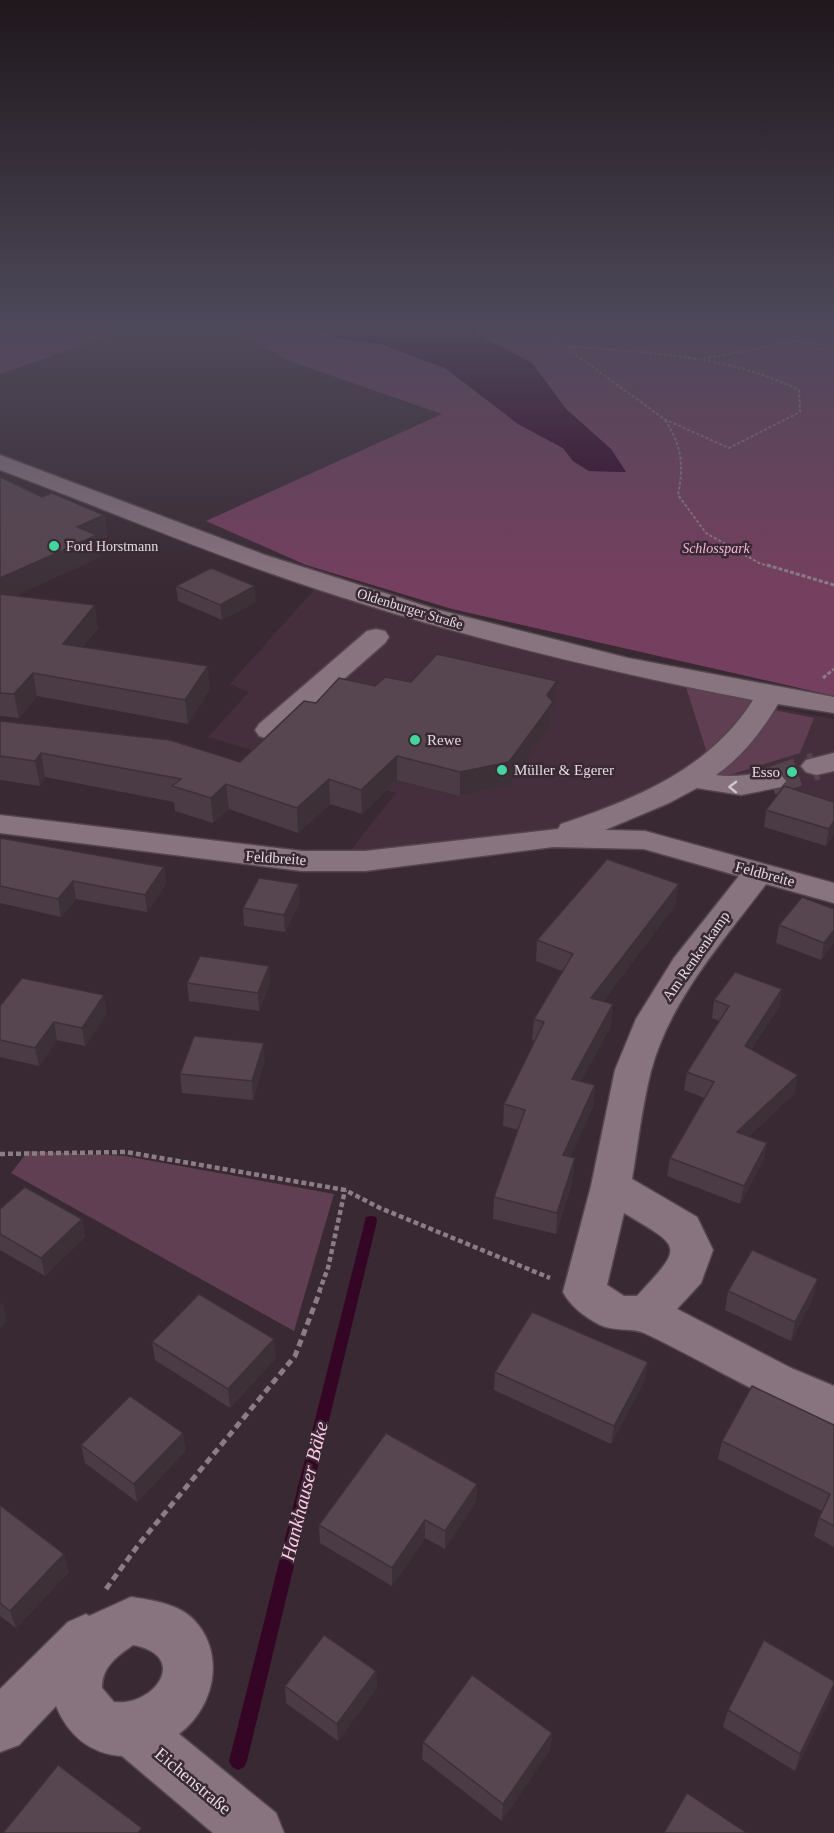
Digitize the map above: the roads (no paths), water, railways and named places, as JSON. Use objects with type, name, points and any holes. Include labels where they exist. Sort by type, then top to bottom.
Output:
[{"type":"street","name":"Oldenburger Straße","points":[[4,467],[292,573],[414,612],[584,657],[770,695],[834,705]]},
{"type":"street","points":[[269,730],[376,637]]},
{"type":"street","name":"Feldbreite","points":[[553,838],[632,811],[695,778],[733,748],[759,714],[770,695]]},
{"type":"street","points":[[695,778],[726,788],[751,786],[771,781]]},
{"type":"street","name":"Feldbreite","points":[[0,824],[245,856],[302,861],[365,861],[553,838],[645,840],[834,893]]},
{"type":"street","name":"Am Renkenkamp","points":[[647,1314],[616,1313],[584,1292],[611,1186],[633,1070],[654,1019],[686,966],[759,872]]},
{"type":"street","points":[[611,1186],[683,1228],[692,1250],[686,1271],[647,1314],[775,1381],[834,1406]]},
{"type":"street","points":[[131,1621],[150,1621],[166,1627],[179,1639],[187,1654],[189,1672],[184,1691],[173,1707],[157,1721],[131,1729],[107,1727],[93,1719],[83,1708],[77,1693],[76,1678],[79,1664],[96,1638],[112,1627],[131,1621]]},
{"type":"street","points":[[0,1726],[84,1640],[96,1638]]},
{"type":"street","name":"Eichenstraße","points":[[131,1729],[256,1833]]},
{"type":"waterway","name":"Hankhauser Bäke","points":[[238,1761],[371,1221]]},
{"type":"tunnel","points":[[771,781],[816,766]]},
{"type":"place","name":"Ford Horstmann","points":[[54,546]]},
{"type":"place","name":"Rewe","points":[[415,740]]},
{"type":"place","name":"Müller & Egerer","points":[[502,770]]},
{"type":"place","name":"Esso","points":[[792,772]]},
{"type":"park label","name":"Schlosspark","points":[[716,548]]}]
